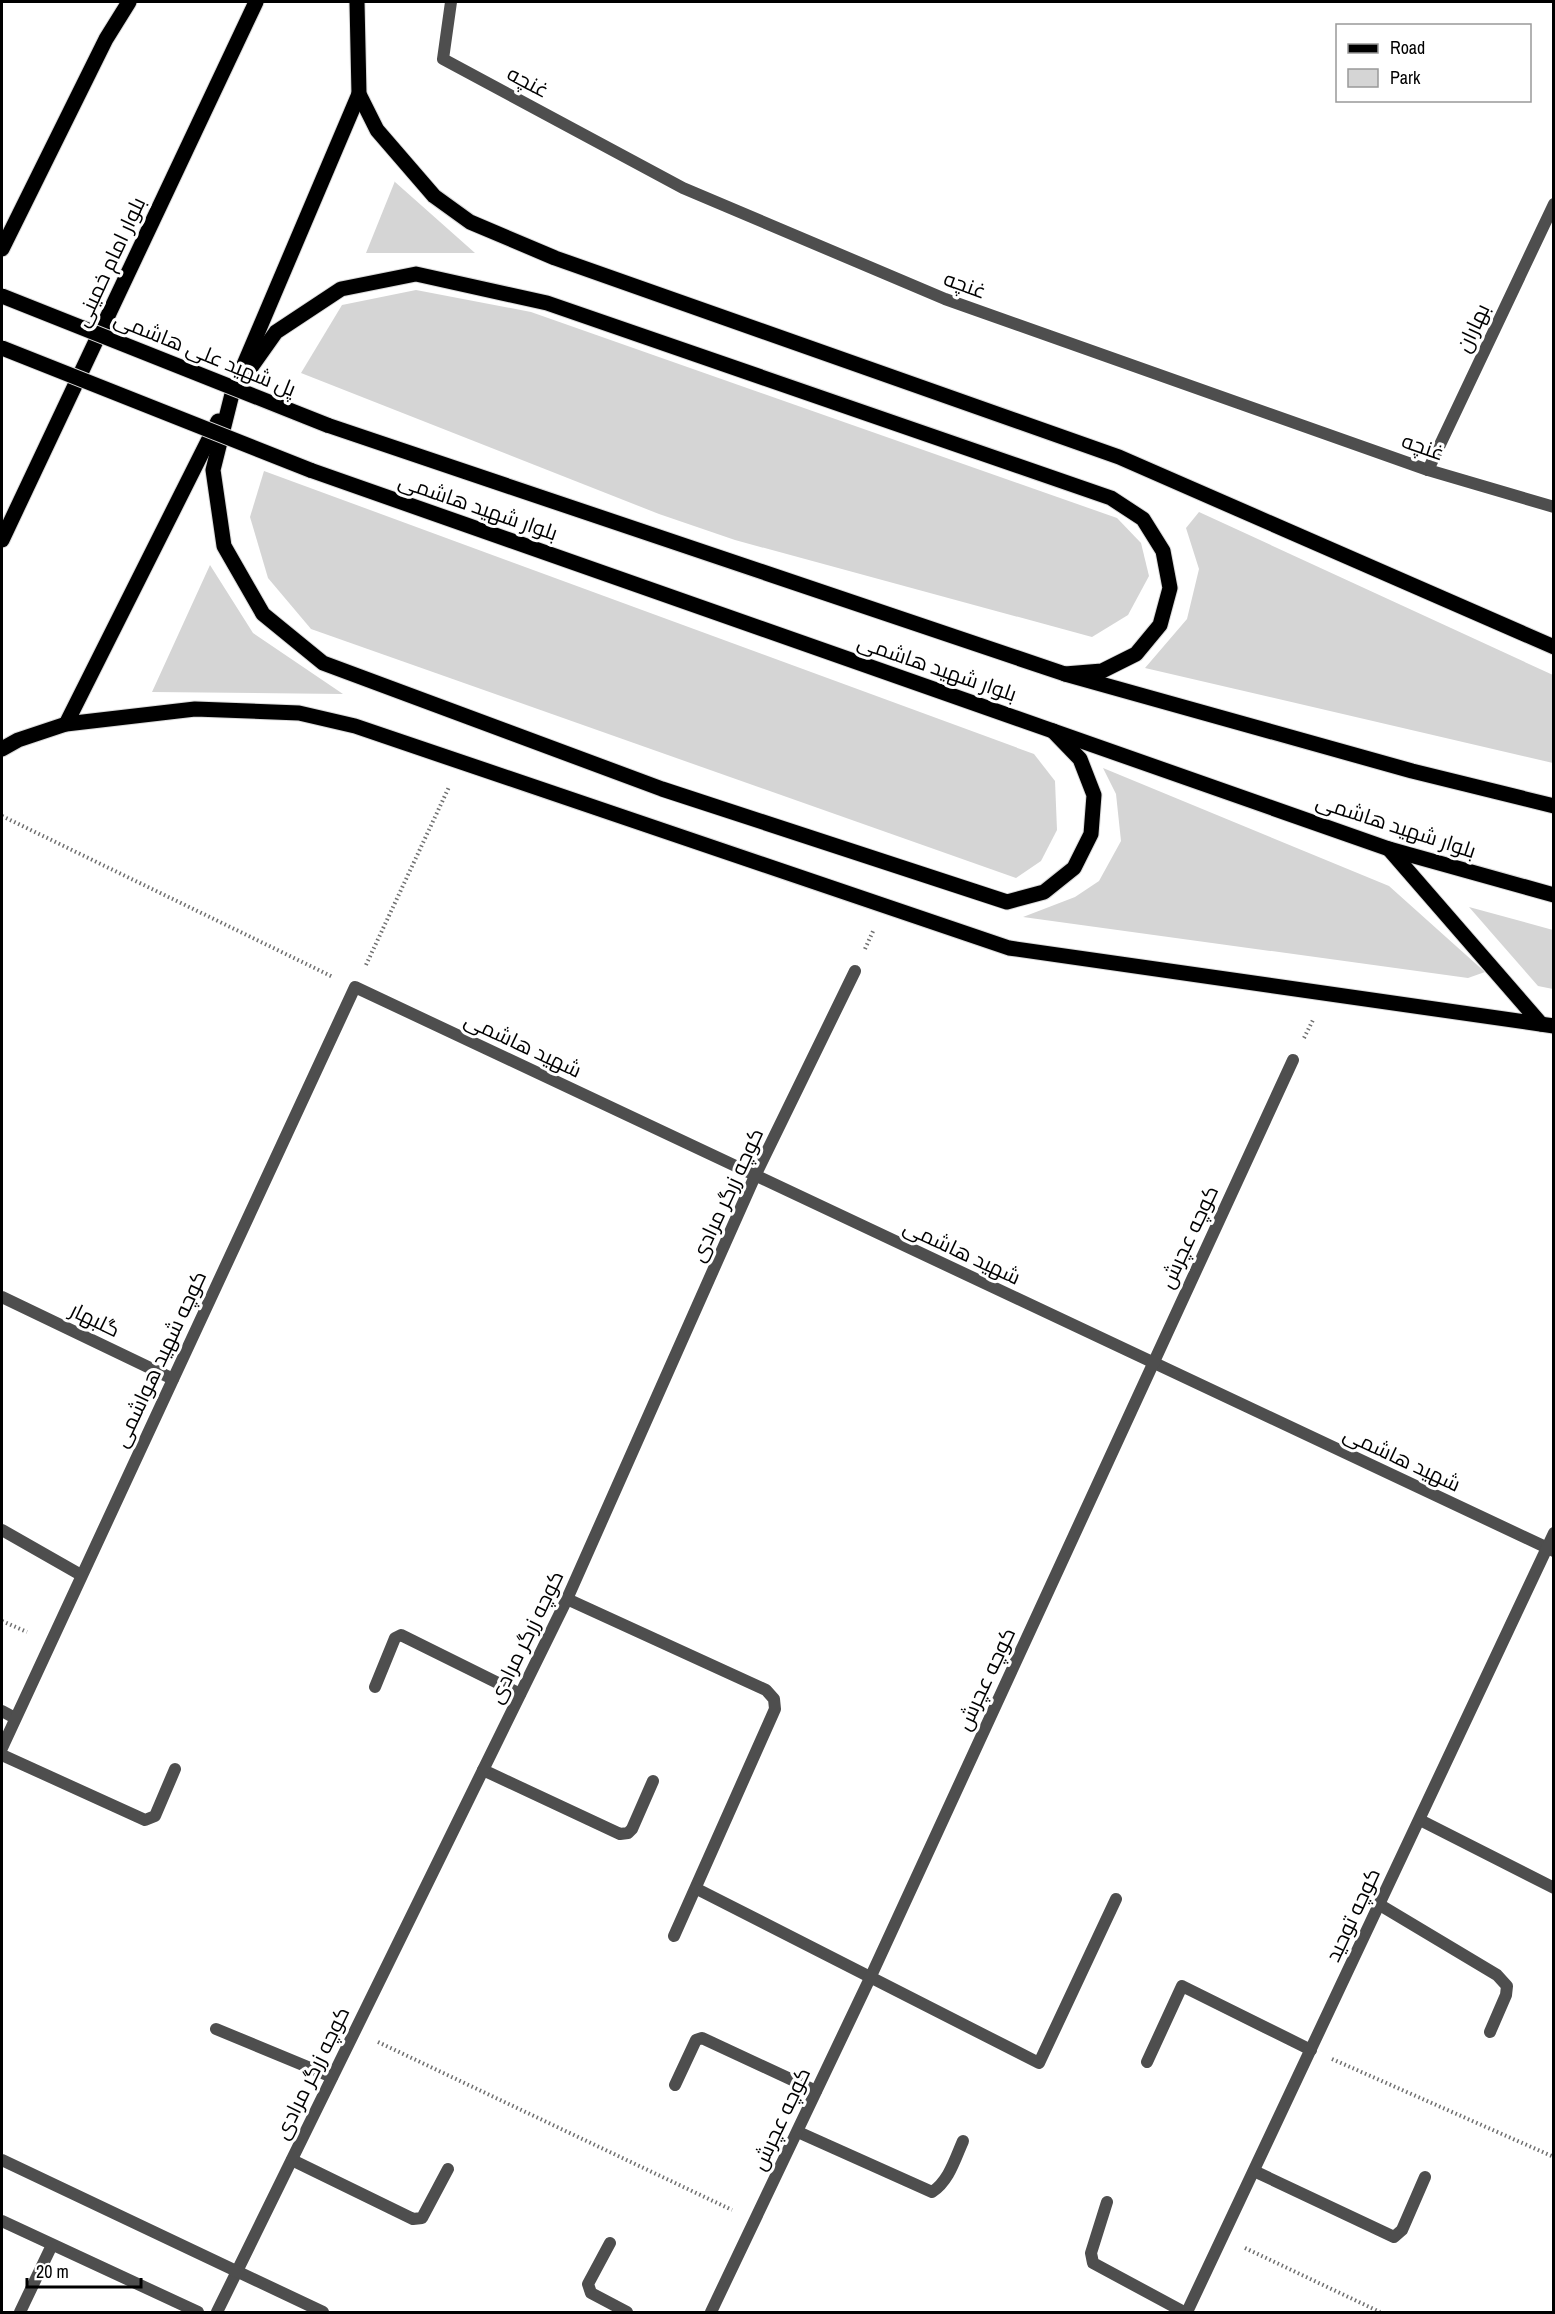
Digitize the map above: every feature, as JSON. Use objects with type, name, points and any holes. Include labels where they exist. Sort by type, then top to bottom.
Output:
[{"type":"main road","points":[[2,249],[106,39],[129,2]]},
{"type":"main road","name":"بلوار امام خمینی","points":[[2,540],[256,2]]},
{"type":"main road","points":[[66,724],[231,394],[359,94],[357,2]]},
{"type":"main road","points":[[359,94],[377,130],[403,162],[434,196],[470,222],[555,258],[1119,457],[1554,647]]},
{"type":"main road","points":[[1053,732],[1080,759],[1094,795],[1091,834],[1074,868],[1044,892],[1006,902],[662,789],[323,663],[262,614],[224,546],[213,470],[231,394],[276,332],[340,289],[416,274],[548,303],[1111,498],[1143,519],[1163,551],[1170,588],[1160,625],[1136,654],[1102,672],[1065,674]]},
{"type":"main road","name":"پل شهید علی هاشمی","points":[[2,296],[327,425]]},
{"type":"main road","name":"بلوار شهید هاشمی","points":[[2,348],[310,470],[1053,732],[1389,849],[1554,895]]},
{"type":"main road","name":"بلوار شهید هاشمی","points":[[327,425],[1065,674],[1412,771],[1554,806]]},
{"type":"main road","points":[[2,749],[18,740],[66,724],[195,709],[299,713],[355,726],[1009,948],[1547,1025]]},
{"type":"main road","points":[[1389,849],[1547,1025]]},
{"type":"street","name":"غنچه","points":[[451,2],[443,58],[683,188],[945,299],[1428,470],[1554,507]]},
{"type":"street","name":"بهاران","points":[[1428,470],[1554,204]]},
{"type":"street","name":"کوچه زرگر مرادی","points":[[217,2313],[567,1599],[755,1176],[855,971]]},
{"type":"street","name":"شهید هاشمی","points":[[355,987],[1550,1550]]},
{"type":"street","name":"کوچه شهید هواشمی","points":[[2,1748],[355,987]]},
{"type":"street","name":"کوچه عچرش","points":[[711,2313],[871,1976],[1293,1060]]},
{"type":"street","name":"گلبهار","points":[[2,1297],[173,1379]]},
{"type":"street","points":[[2,1530],[81,1575]]},
{"type":"street","name":"کوچه توحید","points":[[1185,2313],[1224,2237],[1550,1550],[1554,1533]]},
{"type":"street","points":[[567,1599],[766,1690],[774,1700],[775,1709],[697,1889],[674,1936]]},
{"type":"street","points":[[375,1687],[395,1638],[401,1635],[520,1694]]},
{"type":"street","points":[[2,1711],[15,1718]]},
{"type":"street","points":[[2,1755],[145,1820],[155,1816],[175,1769]]},
{"type":"street","points":[[483,1770],[620,1834],[628,1833],[632,1829],[653,1781]]},
{"type":"street","points":[[1420,1820],[1554,1888]]},
{"type":"street","points":[[697,1889],[1039,2063],[1116,1899]]},
{"type":"street","points":[[1380,1905],[1497,1975],[1507,1986],[1506,1995],[1490,2032]]},
{"type":"street","points":[[1147,2062],[1182,1986],[1311,2050]]},
{"type":"street","points":[[216,2029],[332,2078]]},
{"type":"street","points":[[675,2085],[696,2040],[702,2038],[816,2091]]},
{"type":"street","points":[[798,2132],[932,2192],[948,2175],[963,2141]]},
{"type":"street","points":[[2,2160],[323,2313]]},
{"type":"street","points":[[292,2160],[414,2219],[422,2218],[448,2169]]},
{"type":"street","points":[[1254,2171],[1394,2237],[1402,2230],[1425,2177]]},
{"type":"street","points":[[1107,2202],[1091,2253],[1093,2263],[1185,2313]]},
{"type":"street","points":[[2,2221],[198,2313]]},
{"type":"street","points":[[610,2243],[588,2284],[591,2293],[627,2313]]},
{"type":"street","points":[[20,2313],[52,2245]]},
{"type":"path","points":[[2,816],[355,987],[461,762]]},
{"type":"path","points":[[855,971],[883,906]]},
{"type":"path","points":[[1293,1060],[1327,993]]},
{"type":"path","points":[[354,2031],[754,2221]]},
{"type":"path","points":[[1311,2050],[1554,2157]]},
{"type":"path","points":[[1224,2237],[1380,2313]]},
{"type":"green space","points":[[395,182],[475,253],[366,253]]},
{"type":"green space","points":[[416,290],[531,312],[1117,518],[1141,543],[1149,576],[1128,615],[1092,637],[735,540],[659,514],[301,373],[342,305]]},
{"type":"green space","points":[[264,471],[1034,754],[1055,781],[1057,830],[1041,861],[1016,878],[311,629],[268,578],[250,517]]},
{"type":"green space","points":[[1199,512],[1553,675],[1553,763],[1145,668],[1187,619],[1199,569],[1186,528]]},
{"type":"green space","points":[[210,565],[253,633],[343,694],[152,692]]},
{"type":"green space","points":[[1103,768],[1389,886],[1485,972],[1468,978],[1023,917],[1075,897],[1099,881],[1121,841],[1116,794]]},
{"type":"green space","points":[[1469,907],[1553,930],[1553,989],[1538,986]]}]
